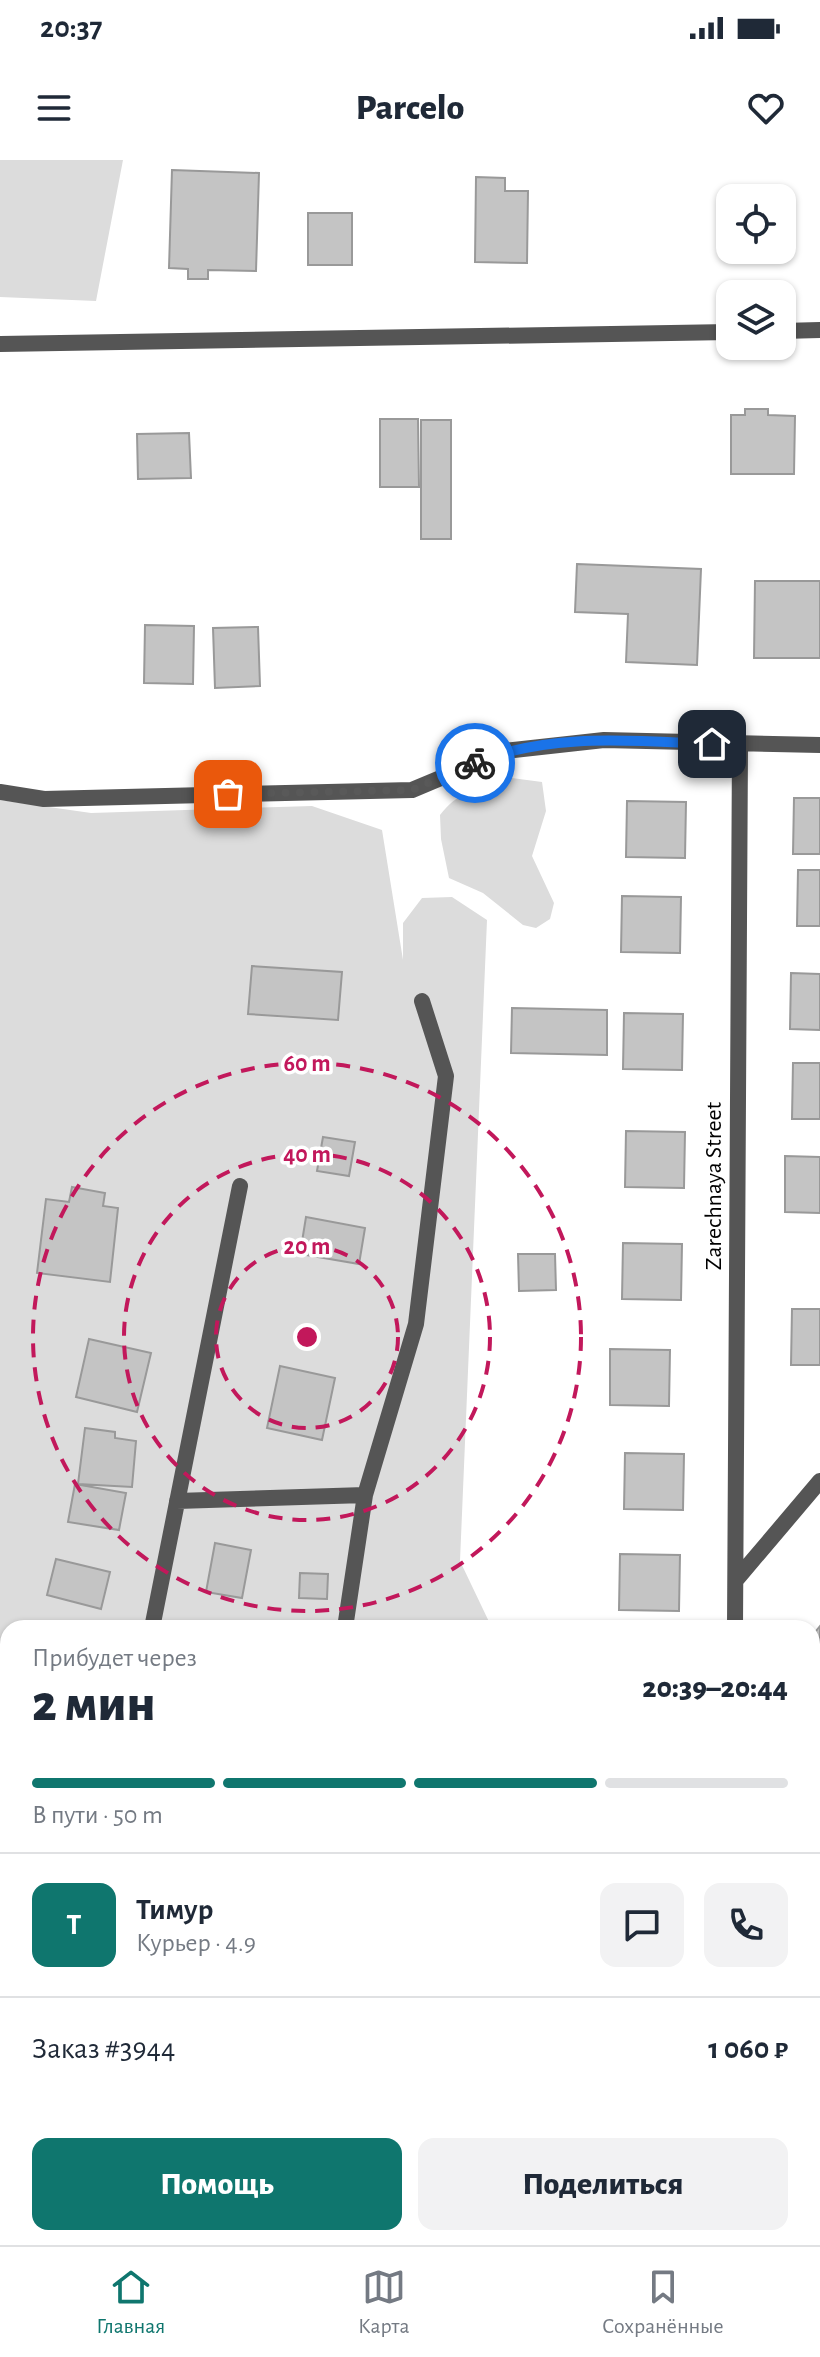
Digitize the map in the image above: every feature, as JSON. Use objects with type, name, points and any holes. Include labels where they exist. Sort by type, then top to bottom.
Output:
[{"type":"street","points":[[796,331],[820,330]]},
{"type":"street","points":[[0,344],[716,332]]},
{"type":"street","points":[[0,792],[44,799],[412,790],[505,751],[604,740],[820,745]]},
{"type":"street","name":"Zarechnaya Street","points":[[735,1620],[740,745]]},
{"type":"street","points":[[346,1620],[365,1495],[416,1324],[446,1076],[422,1001]]},
{"type":"street","points":[[154,1620],[240,1186]]},
{"type":"street","points":[[736,1580],[820,1481]]},
{"type":"street","points":[[177,1501],[365,1495]]},
{"type":"shaded area","points":[[0,160],[123,160],[96,301],[0,297]]},
{"type":"shaded area","points":[[497,776],[542,782],[546,811],[532,856],[554,903],[550,919],[536,928],[523,925],[483,893],[449,878],[441,839],[440,815],[456,799],[478,799]]},
{"type":"shaded area","points":[[0,800],[91,813],[312,806],[382,830],[403,960],[403,923],[422,898],[452,897],[487,920],[460,1561],[488,1620],[0,1620]]},
{"type":"building","points":[[172,170],[259,173],[256,271],[208,270],[208,279],[188,279],[188,269],[169,268]]},
{"type":"building","points":[[476,177],[505,178],[505,191],[528,191],[527,263],[475,262]]},
{"type":"building","points":[[308,213],[352,213],[352,265],[308,265]]},
{"type":"building","points":[[745,409],[768,409],[768,415],[795,416],[794,474],[731,474],[731,415],[745,415]]},
{"type":"building","points":[[380,419],[418,419],[419,487],[380,487]]},
{"type":"building","points":[[421,420],[451,420],[451,539],[421,539]]},
{"type":"building","points":[[189,433],[191,478],[138,479],[137,434]]},
{"type":"building","points":[[577,564],[701,569],[697,665],[626,662],[628,614],[575,612]]},
{"type":"building","points":[[755,581],[820,581],[820,658],[754,658]]},
{"type":"building","points":[[145,625],[194,626],[193,684],[144,683]]},
{"type":"building","points":[[258,627],[260,686],[215,688],[213,628]]},
{"type":"building","points":[[794,798],[820,798],[820,854],[793,854]]},
{"type":"building","points":[[627,801],[686,802],[685,858],[626,857]]},
{"type":"building","points":[[798,870],[820,870],[820,926],[797,926]]},
{"type":"building","points":[[622,896],[681,897],[680,953],[621,952]]},
{"type":"building","points":[[252,966],[342,972],[338,1020],[248,1014]]},
{"type":"building","points":[[791,973],[820,974],[820,1030],[790,1029]]},
{"type":"building","points":[[512,1008],[607,1010],[607,1055],[511,1053]]},
{"type":"building","points":[[624,1013],[683,1014],[682,1070],[623,1069]]},
{"type":"building","points":[[793,1063],[820,1063],[820,1119],[792,1119]]},
{"type":"building","points":[[626,1131],[685,1132],[684,1188],[625,1187]]},
{"type":"building","points":[[323,1137],[355,1142],[349,1176],[317,1171]]},
{"type":"building","points":[[785,1156],[820,1157],[820,1213],[785,1212]]},
{"type":"building","points":[[72,1187],[105,1193],[103,1206],[118,1208],[110,1282],[37,1273],[46,1199],[69,1202]]},
{"type":"building","points":[[306,1217],[365,1228],[359,1264],[300,1254]]},
{"type":"building","points":[[623,1243],[682,1244],[681,1300],[622,1299]]},
{"type":"building","points":[[518,1254],[555,1254],[556,1290],[519,1291]]},
{"type":"building","points":[[792,1309],[820,1309],[820,1365],[791,1365]]},
{"type":"building","points":[[89,1339],[151,1353],[137,1412],[76,1397]]},
{"type":"building","points":[[610,1349],[670,1350],[669,1406],[610,1405]]},
{"type":"building","points":[[280,1366],[335,1378],[322,1440],[267,1428]]},
{"type":"building","points":[[85,1428],[115,1432],[115,1438],[136,1441],[132,1487],[78,1484]]},
{"type":"building","points":[[625,1453],[684,1454],[683,1510],[624,1509]]},
{"type":"building","points":[[75,1484],[126,1493],[119,1530],[68,1522]]},
{"type":"building","points":[[215,1543],[251,1550],[242,1598],[206,1592]]},
{"type":"building","points":[[620,1554],[680,1555],[679,1611],[619,1610]]},
{"type":"building","points":[[56,1559],[110,1572],[101,1609],[47,1595]]},
{"type":"building","points":[[300,1573],[328,1574],[327,1599],[299,1598]]},
{"type":"way so far","points":[[228,794],[412,790],[475,763]]},
{"type":"route","points":[[475,763],[505,751],[604,740],[712,744]]}]
